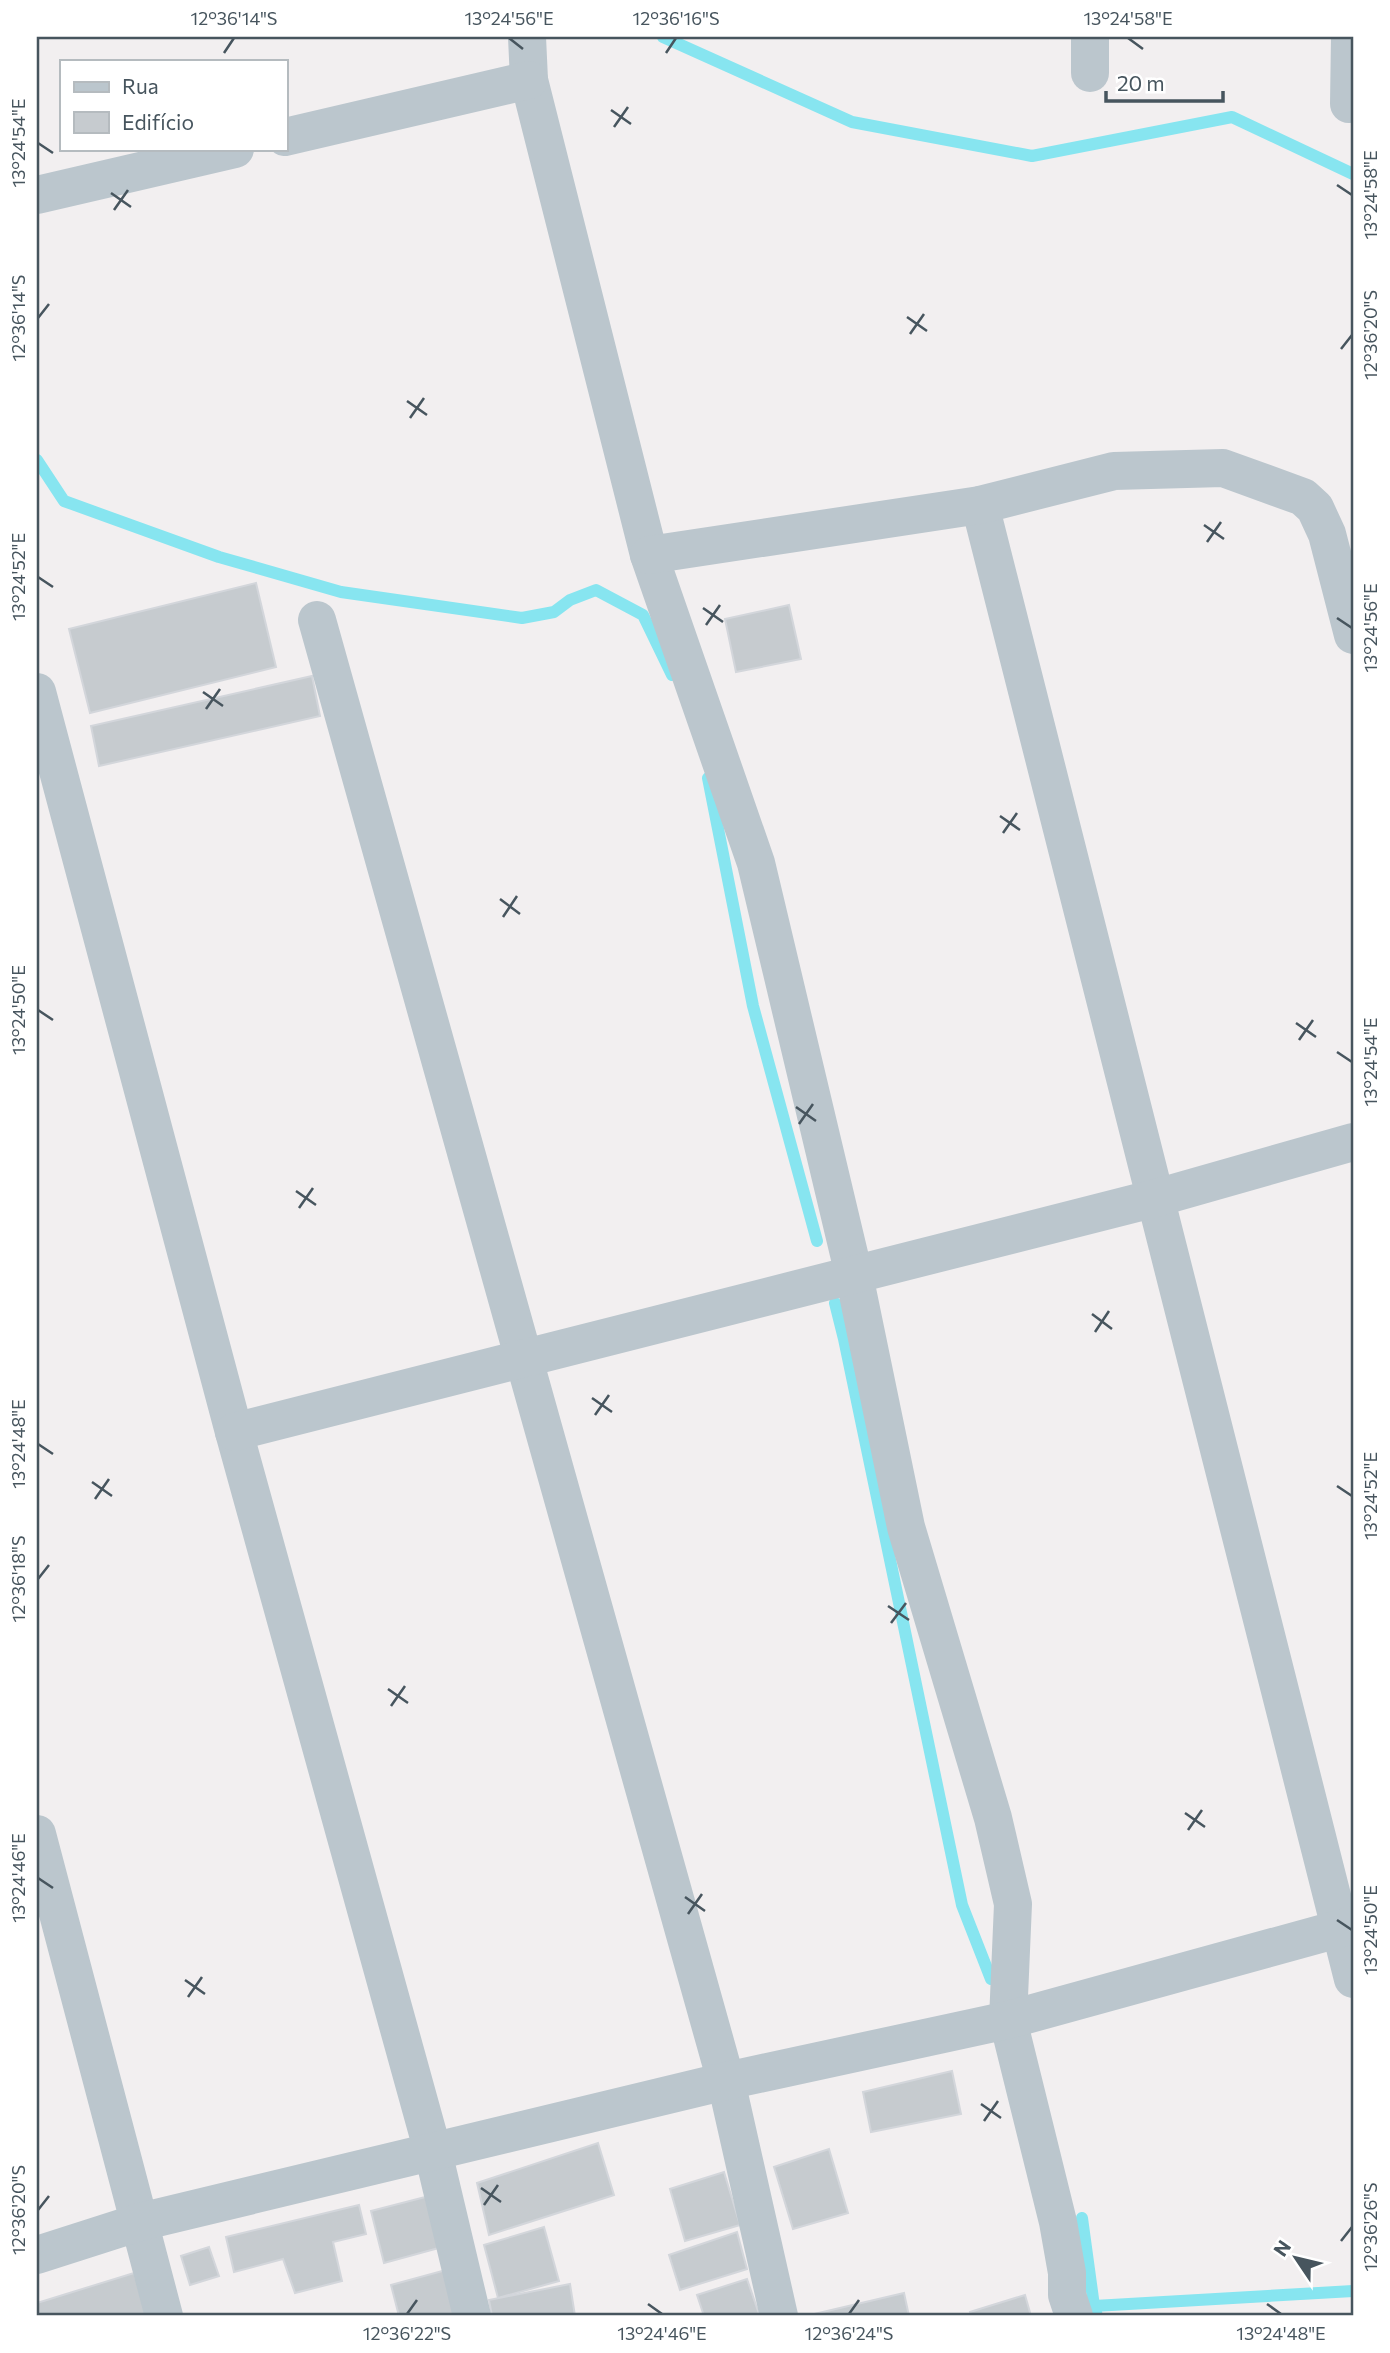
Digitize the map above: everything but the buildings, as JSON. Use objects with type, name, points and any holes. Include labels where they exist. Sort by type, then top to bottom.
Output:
[{"type":"street","points":[[527,37],[529,80],[649,555],[756,863],[854,1275],[906,1527],[993,1818],[1013,1904],[1008,2020],[1058,2222],[1067,2273],[1067,2295],[1074,2316]]},
{"type":"street","points":[[1349,103],[1350,37]]},
{"type":"street","points":[[287,137],[529,80]]},
{"type":"street","points":[[37,195],[231,150]]},
{"type":"street","points":[[649,555],[980,505],[1114,471],[1223,468],[1303,498],[1315,508],[1327,534],[1353,635]]},
{"type":"street","points":[[980,505],[1156,1198],[1347,1927],[1353,1979]]},
{"type":"street","points":[[317,620],[726,2081],[779,2316]]},
{"type":"street","points":[[38,698],[234,1432],[433,2152],[472,2316]]},
{"type":"street","points":[[234,1432],[1156,1198],[1353,1142]]},
{"type":"street","points":[[37,1834],[164,2316]]},
{"type":"street","points":[[37,2255],[139,2222],[726,2081],[1008,2020],[1347,1927]]},
{"type":"waterway","points":[[663,37],[852,122],[1032,156],[1232,117],[1353,174]]},
{"type":"waterway","points":[[37,460],[64,501],[219,557],[341,592],[522,618],[554,612],[570,600],[596,590],[643,615],[672,675]]},
{"type":"waterway","points":[[708,778],[753,1006],[817,1241]]},
{"type":"waterway","points":[[835,1303],[962,1905],[991,1979]]},
{"type":"waterway","points":[[1082,2218],[1097,2316]]},
{"type":"waterway","points":[[1094,2306],[1353,2291]]}]
